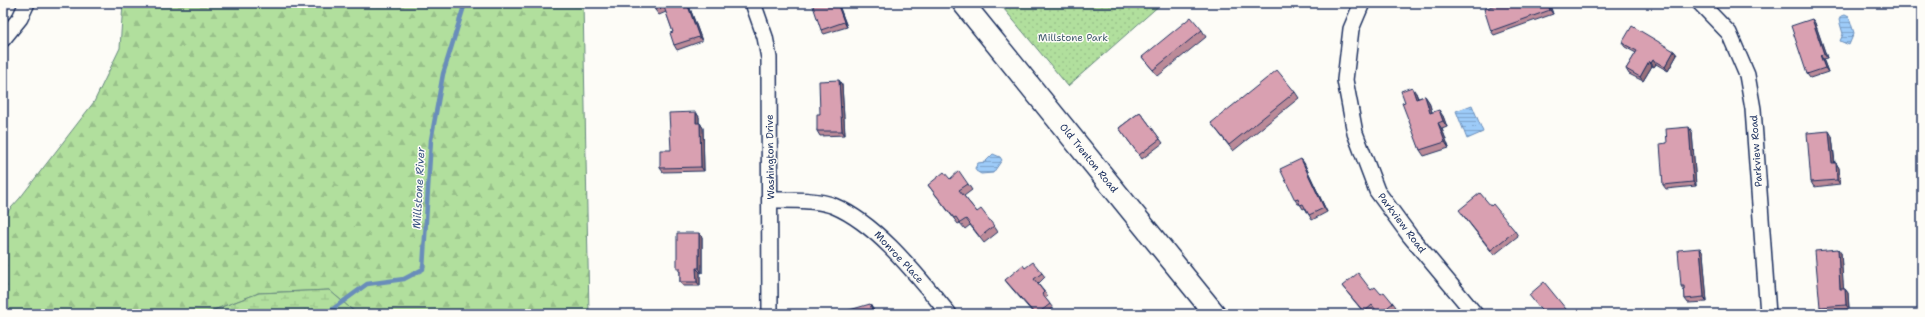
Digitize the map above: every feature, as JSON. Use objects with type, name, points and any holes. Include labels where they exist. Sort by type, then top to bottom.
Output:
[{"type":"main road","name":"Old Trenton Road","points":[[963,3],[1214,314]]},
{"type":"street","points":[[3,39],[20,18],[27,3]]},
{"type":"street","name":"Washington Drive","points":[[754,3],[765,37],[768,58],[770,314]]},
{"type":"street","name":"Parkview Road","points":[[1362,3],[1351,29],[1345,80],[1355,133],[1377,191],[1410,236],[1474,314]]},
{"type":"street","name":"Parkview Road","points":[[1700,3],[1729,34],[1747,75],[1753,109],[1768,314]]},
{"type":"street","name":"Monroe Place","points":[[770,200],[799,200],[833,205],[872,229],[914,271],[949,314]]},
{"type":"green space","points":[[123,3],[583,3],[589,314],[357,314],[329,290],[259,293],[203,314],[3,314],[3,217],[20,198],[94,102],[120,48]]},
{"type":"green space","name":"Millstone Park","points":[[999,3],[1162,3],[1068,86]]},
{"type":"green space","points":[[329,290],[357,314],[203,314],[259,293]]},
{"type":"water","points":[[1845,15],[1849,17],[1854,33],[1849,45],[1840,41],[1843,34],[1839,20],[1841,16]]},
{"type":"water","points":[[1472,105],[1483,132],[1467,139],[1456,111]]},
{"type":"water","points":[[993,154],[1000,157],[1002,160],[993,173],[981,174],[976,171],[975,168],[978,163],[985,162]]},
{"type":"building","points":[[653,3],[687,3],[699,37],[674,45],[670,33],[673,32],[664,7],[655,10]]},
{"type":"building","points":[[812,3],[837,3],[844,22],[821,30]]},
{"type":"building","points":[[1500,3],[1547,3],[1550,10],[1491,31],[1484,9]]},
{"type":"building","points":[[1191,17],[1202,30],[1153,70],[1142,57]]},
{"type":"building","points":[[1812,19],[1824,54],[1820,55],[1825,68],[1807,74],[1791,26]]},
{"type":"building","points":[[1632,26],[1674,51],[1665,67],[1653,60],[1651,63],[1649,61],[1640,77],[1626,69],[1637,51],[1622,43]]},
{"type":"building","points":[[1277,70],[1295,92],[1229,145],[1211,123]]},
{"type":"building","points":[[839,80],[842,131],[817,131],[817,114],[820,114],[819,81]]},
{"type":"building","points":[[1412,87],[1416,99],[1425,96],[1430,113],[1439,110],[1443,121],[1438,123],[1445,142],[1420,150],[1402,103],[1405,102],[1401,91]]},
{"type":"building","points":[[696,112],[696,123],[700,123],[701,167],[660,168],[660,150],[671,150],[669,113]]},
{"type":"building","points":[[1140,112],[1160,139],[1139,155],[1119,128]]},
{"type":"building","points":[[1689,127],[1693,182],[1663,185],[1660,144],[1667,143],[1666,129]]},
{"type":"building","points":[[1829,131],[1832,163],[1836,163],[1837,180],[1811,182],[1807,133]]},
{"type":"building","points":[[1301,159],[1324,208],[1309,215],[1303,204],[1300,205],[1298,199],[1295,200],[1280,169]]},
{"type":"building","points":[[959,171],[968,184],[959,190],[977,212],[981,209],[994,226],[980,237],[966,219],[960,223],[956,217],[954,218],[928,185],[944,172],[950,179]]},
{"type":"building","points":[[1480,193],[1491,206],[1493,204],[1515,231],[1491,250],[1459,210]]},
{"type":"building","points":[[677,233],[699,233],[699,268],[696,268],[697,282],[680,282],[680,268],[677,268]]},
{"type":"building","points":[[1700,248],[1704,297],[1685,299],[1684,286],[1681,286],[1678,250]]},
{"type":"building","points":[[1838,249],[1840,289],[1845,289],[1846,305],[1820,307],[1815,251]]},
{"type":"building","points":[[1033,262],[1042,273],[1034,279],[1044,292],[1042,294],[1050,304],[1037,314],[1035,314],[1005,280],[1023,265],[1025,268]]},
{"type":"building","points":[[1358,273],[1371,290],[1375,287],[1381,294],[1384,292],[1393,303],[1379,314],[1372,305],[1364,312],[1342,286]]},
{"type":"building","points":[[1544,282],[1570,314],[1544,314],[1529,295]]},
{"type":"building","points":[[870,304],[873,314],[836,314]]},
{"type":"waterway","name":"Millstone River","points":[[326,314],[367,284],[404,279],[423,269],[431,140],[443,74],[465,3]]}]
